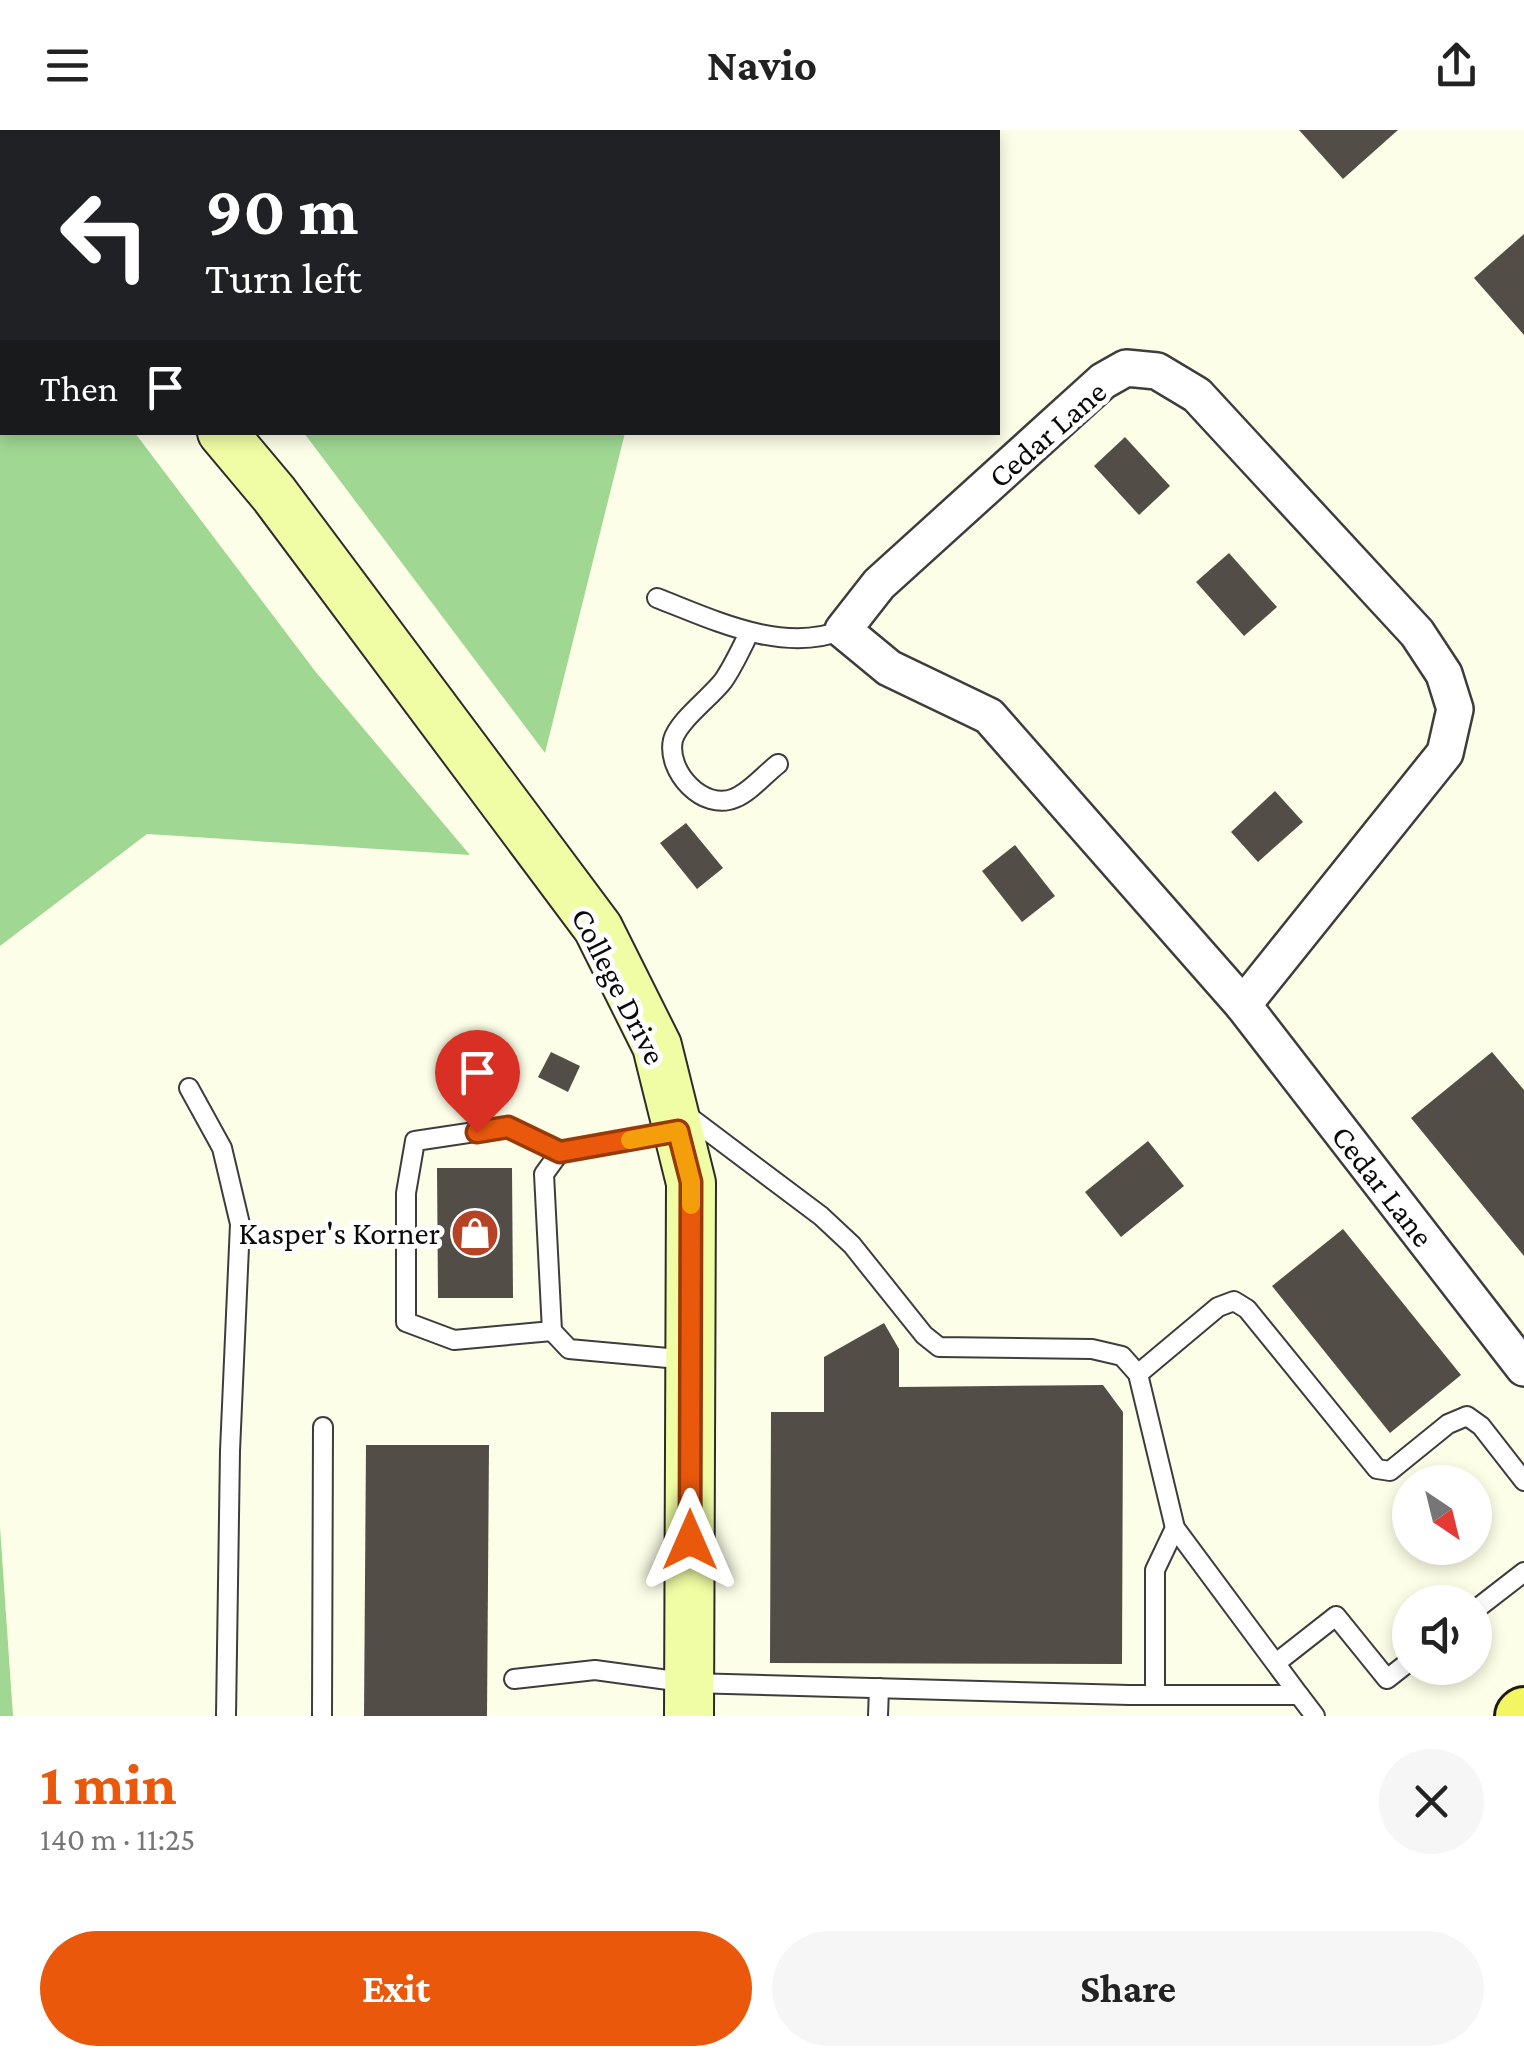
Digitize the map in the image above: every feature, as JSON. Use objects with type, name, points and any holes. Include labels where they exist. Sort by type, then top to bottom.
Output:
[{"type":"main road","name":"College Drive","points":[[225,435],[274,494],[598,928],[657,1046],[691,1182],[690,1700]]},
{"type":"street","name":"Cedar Lane","points":[[1243,1005],[1445,752],[1455,709],[1444,674],[1417,634],[1197,395],[1157,371],[1126,368],[1102,381],[879,584],[843,630],[889,668],[989,716],[1243,1005],[1524,1368]]},
{"type":"lane","points":[[657,598],[749,634],[824,638],[843,630]]},
{"type":"lane","points":[[749,634],[726,677],[681,724],[673,740],[673,762],[685,783],[721,800],[735,798],[778,764]]},
{"type":"lane","points":[[189,1088],[222,1148],[240,1224],[231,1431],[226,1716]]},
{"type":"lane","points":[[690,1360],[569,1350],[552,1331],[544,1174],[560,1152],[675,1118],[820,1216],[852,1245],[924,1335],[940,1347],[1092,1349],[1122,1356],[1138,1374],[1176,1528],[1316,1716]]},
{"type":"lane","points":[[552,1331],[454,1340],[406,1322],[406,1193],[414,1140],[508,1127],[560,1152]]},
{"type":"lane","points":[[1138,1374],[1218,1307],[1234,1301],[1246,1309],[1378,1469],[1390,1471],[1448,1424],[1468,1416],[1481,1426],[1524,1481]]},
{"type":"lane","points":[[322,1716],[323,1427]]},
{"type":"lane","points":[[1155,1695],[1155,1570],[1176,1528]]},
{"type":"lane","points":[[1492,1597],[1524,1572]]},
{"type":"lane","points":[[1276,1663],[1336,1616],[1387,1679],[1392,1675]]},
{"type":"lane","points":[[514,1679],[595,1670],[690,1700],[879,1688],[1300,1695]]},
{"type":"lane","points":[[878,1716],[879,1688]]},
{"type":"lane","points":[[1215,1696],[1215,1716]]},
{"type":"green space","points":[[0,435],[137,435],[315,671],[470,855],[147,834],[0,946]]},
{"type":"green space","points":[[306,435],[624,435],[545,753]]},
{"type":"green space","points":[[0,1527],[13,1716],[0,1716]]},
{"type":"building","points":[[1299,130],[1398,130],[1343,179]]},
{"type":"building","points":[[1524,234],[1524,335],[1474,278]]},
{"type":"building","points":[[1125,437],[1170,486],[1139,515],[1094,466]]},
{"type":"building","points":[[1229,553],[1277,607],[1244,636],[1196,582]]},
{"type":"building","points":[[1275,791],[1303,822],[1258,862],[1231,832]]},
{"type":"building","points":[[686,823],[723,868],[697,889],[660,843]]},
{"type":"building","points":[[1015,845],[1055,896],[1022,922],[982,871]]},
{"type":"building","points":[[551,1052],[580,1066],[568,1092],[538,1077]]},
{"type":"building","points":[[1492,1052],[1524,1090],[1524,1256],[1411,1118]]},
{"type":"building","points":[[1148,1141],[1184,1186],[1121,1237],[1085,1192]]},
{"type":"building","name":"Kasper's Korner","points":[[437,1168],[512,1168],[513,1298],[438,1298]]},
{"type":"building","points":[[1343,1229],[1461,1375],[1390,1433],[1272,1286]]},
{"type":"building","points":[[884,1323],[899,1349],[899,1387],[1103,1385],[1123,1412],[1122,1664],[770,1663],[771,1412],[824,1412],[824,1357]]},
{"type":"building","points":[[366,1445],[489,1445],[487,1716],[364,1716]]},
{"type":"slow traffic","points":[[630,1140],[678,1131],[691,1182],[691,1205]]},
{"type":"place","name":"Kasper's Korner","points":[[475,1233]]},
{"type":"route","points":[[477,1132],[508,1127],[560,1152],[678,1131],[691,1182],[690,1540]]}]
